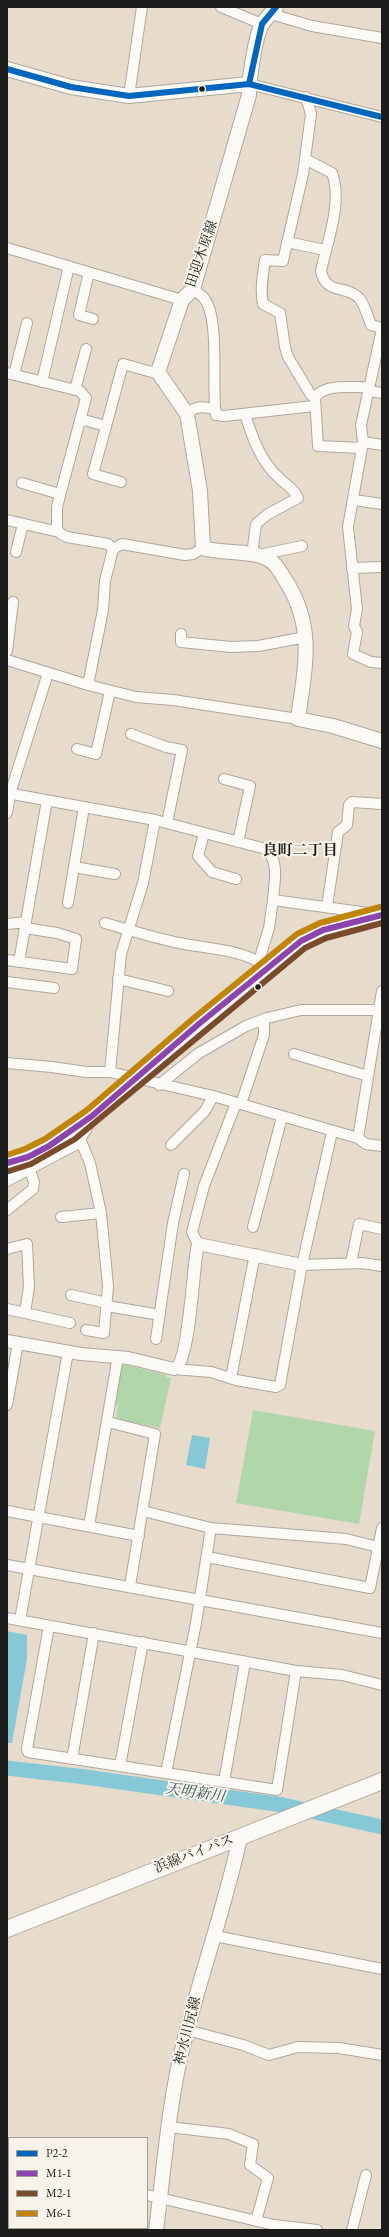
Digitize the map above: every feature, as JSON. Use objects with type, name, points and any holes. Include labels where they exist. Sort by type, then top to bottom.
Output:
[{"type":"highway","name":"浜線バイパス","points":[[7,1928],[382,1781]]},
{"type":"main road","points":[[7,69],[71,87],[129,96],[249,84],[259,33],[270,15]]},
{"type":"main road","name":"田迎木原線","points":[[159,374],[159,366],[182,300],[193,289],[249,95],[249,84]]},
{"type":"main road","points":[[159,374],[187,414],[200,491],[203,548],[255,555],[266,558],[275,564],[293,591],[300,607],[306,637],[307,654],[298,719],[333,726],[382,741]]},
{"type":"main road","points":[[7,1163],[28,1164],[53,1145],[134,1079],[263,964],[301,941],[323,930],[382,915]]},
{"type":"main road","name":"神水川尻線","points":[[156,2230],[154,2196],[169,2128],[175,2083],[187,2030],[231,1878],[240,1837]]},
{"type":"street","points":[[129,96],[142,7]]},
{"type":"street","points":[[221,7],[270,15],[312,26],[382,38]]},
{"type":"street","points":[[249,84],[382,117]]},
{"type":"street","points":[[306,97],[311,114],[305,159],[283,261],[266,260],[262,281],[262,297],[264,304],[280,313],[288,357],[315,401]]},
{"type":"street","points":[[311,114],[326,103]]},
{"type":"street","points":[[305,159],[332,173],[335,181],[337,199],[321,271],[323,280],[330,286],[353,294],[360,299],[371,325],[382,329],[362,425],[363,445],[348,527],[357,608],[354,626],[357,632],[353,654],[371,662],[382,663]]},
{"type":"street","points":[[287,242],[325,250]]},
{"type":"street","points":[[7,248],[182,300]]},
{"type":"street","points":[[42,382],[70,266]]},
{"type":"street","points":[[88,272],[79,315],[93,319]]},
{"type":"street","points":[[193,289],[203,297],[208,306],[212,322],[216,415],[224,416],[246,414],[315,401]]},
{"type":"street","points":[[27,323],[10,374],[80,391],[86,398],[60,494],[56,520],[60,532]]},
{"type":"street","points":[[75,390],[86,349]]},
{"type":"street","points":[[121,482],[92,474],[122,364],[159,374]]},
{"type":"street","points":[[382,393],[369,389],[327,389],[319,392],[315,401],[318,446],[382,445]]},
{"type":"street","points":[[187,414],[193,408],[200,406],[215,409]]},
{"type":"street","points":[[246,414],[254,443],[278,478],[293,488],[298,498],[268,514],[256,524],[255,555],[302,546]]},
{"type":"street","points":[[80,419],[106,426]]},
{"type":"street","points":[[22,483],[60,494]]},
{"type":"street","points":[[354,500],[382,504]]},
{"type":"street","points":[[7,520],[60,532],[67,537],[108,544],[113,549]]},
{"type":"street","points":[[16,552],[23,524]]},
{"type":"street","points":[[88,685],[103,610],[105,581],[113,549],[122,544],[185,555],[193,554],[203,548]]},
{"type":"street","points":[[352,568],[382,567]]},
{"type":"street","points":[[7,651],[13,602]]},
{"type":"street","points":[[181,634],[181,642],[231,647],[258,646],[306,637]]},
{"type":"street","points":[[7,660],[88,685],[136,697],[173,700],[298,719]]},
{"type":"street","points":[[7,813],[8,794],[48,673]]},
{"type":"street","points":[[77,749],[96,754],[110,691]]},
{"type":"street","points":[[131,734],[166,747],[182,750],[167,823]]},
{"type":"street","points":[[224,779],[250,786],[238,842]]},
{"type":"street","points":[[8,794],[155,820],[266,850],[271,854],[275,871],[273,900],[263,964],[105,923]]},
{"type":"street","points":[[19,962],[47,800]]},
{"type":"street","points":[[327,907],[338,832],[347,825],[349,805],[352,802],[382,804]]},
{"type":"street","points":[[68,904],[84,807]]},
{"type":"street","points":[[110,1072],[121,954],[143,883],[155,820]]},
{"type":"street","points":[[204,833],[198,856],[212,872],[236,879]]},
{"type":"street","points":[[74,867],[116,874]]},
{"type":"street","points":[[273,900],[382,915]]},
{"type":"street","points":[[7,924],[25,925],[76,939],[72,969],[7,960]]},
{"type":"street","points":[[118,979],[168,991]]},
{"type":"street","points":[[7,982],[54,988]]},
{"type":"street","points":[[358,1138],[380,1014],[382,991]]},
{"type":"street","points":[[159,1085],[199,1053],[246,1026],[284,1012],[301,1010],[380,1014]]},
{"type":"street","points":[[174,1369],[180,1363],[188,1325],[198,1244],[192,1232],[204,1186],[264,1035],[264,1019]]},
{"type":"street","points":[[294,1054],[368,1076]]},
{"type":"street","points":[[7,1063],[86,1072],[110,1072],[159,1085],[213,1096],[332,1132],[358,1138],[366,1144],[382,1146]]},
{"type":"street","points":[[171,1145],[205,1112],[213,1096]]},
{"type":"street","points":[[7,1181],[28,1164],[68,1150],[80,1139],[87,1128],[90,1116]]},
{"type":"street","points":[[252,1227],[282,1117]]},
{"type":"street","points":[[7,1405],[13,1342],[68,1352],[118,1356],[174,1369],[211,1372],[231,1378],[276,1387],[280,1385],[302,1265],[332,1132]]},
{"type":"street","points":[[80,1139],[90,1163],[101,1214],[108,1279],[104,1333],[86,1330]]},
{"type":"street","points":[[7,1210],[33,1189],[34,1182],[28,1164]]},
{"type":"street","points":[[156,1339],[172,1223],[184,1174]]},
{"type":"street","points":[[61,1217],[101,1214]]},
{"type":"street","points":[[350,1263],[359,1224],[382,1229]]},
{"type":"street","points":[[7,1249],[27,1244],[29,1287],[25,1313]]},
{"type":"street","points":[[198,1244],[255,1254],[302,1265],[350,1263],[382,1266]]},
{"type":"street","points":[[231,1378],[255,1254]]},
{"type":"street","points":[[71,1295],[107,1305],[160,1315]]},
{"type":"street","points":[[7,1309],[70,1323]]},
{"type":"street","points":[[20,1620],[68,1352]]},
{"type":"street","points":[[89,1526],[108,1422],[118,1356]]},
{"type":"street","points":[[108,1422],[155,1434],[130,1586]]},
{"type":"street","points":[[7,1511],[139,1536]]},
{"type":"street","points":[[143,1511],[211,1528],[346,1539],[381,1548]]},
{"type":"street","points":[[166,1773],[200,1600],[211,1528]]},
{"type":"street","points":[[206,1557],[370,1588],[381,1548],[382,1528]]},
{"type":"street","points":[[7,1565],[130,1586],[382,1633]]},
{"type":"street","points":[[7,1618],[296,1671],[342,1675],[382,1685]]},
{"type":"street","points":[[50,1626],[27,1749],[28,1752],[277,1790],[296,1671]]},
{"type":"street","points":[[72,1759],[94,1633]]},
{"type":"street","points":[[120,1766],[143,1642]]},
{"type":"street","points":[[224,1782],[245,1662]]},
{"type":"street","points":[[215,1936],[382,1969]]},
{"type":"street","points":[[187,2030],[243,2045],[269,2055],[298,2046],[339,2048],[382,2055]]},
{"type":"street","points":[[169,2128],[229,2134],[253,2144],[250,2165],[268,2178],[256,2221]]},
{"type":"street","points":[[352,2230],[366,2175]]},
{"type":"street","points":[[154,2196],[256,2221],[295,2229],[317,2230]]},
{"type":"green space","points":[[122,1364],[166,1375],[166,1377],[171,1378],[160,1428],[116,1419],[118,1405],[115,1404]]},
{"type":"green space","points":[[253,1410],[375,1431],[359,1524],[236,1503]]},
{"type":"water","points":[[192,1435],[210,1438],[205,1469],[186,1465]]},
{"type":"water","points":[[7,1631],[27,1635],[27,1659],[12,1743],[7,1743]]},
{"type":"waterway","name":"天明新川","points":[[7,1768],[85,1777],[283,1805],[382,1827]]},
{"type":"transit line","name":"P2-2","points":[[249,84],[262,24],[276,7]]},
{"type":"transit line","name":"P2-2","points":[[7,69],[71,87],[129,96],[249,84],[382,117]]},
{"type":"transit line","name":"M6-1","points":[[7,1155],[25,1149],[45,1139],[87,1110],[195,1017],[297,934],[320,923],[380,907]]},
{"type":"transit line","name":"M1-1","points":[[7,1163],[28,1157],[49,1146],[92,1116],[200,1023],[301,941],[323,930],[382,915]]},
{"type":"transit line","name":"M2-1","points":[[9,1171],[31,1164],[75,1139],[305,948],[326,938],[382,923]]},
{"type":"district","name":"良町二丁目","points":[[300,851]]}]
